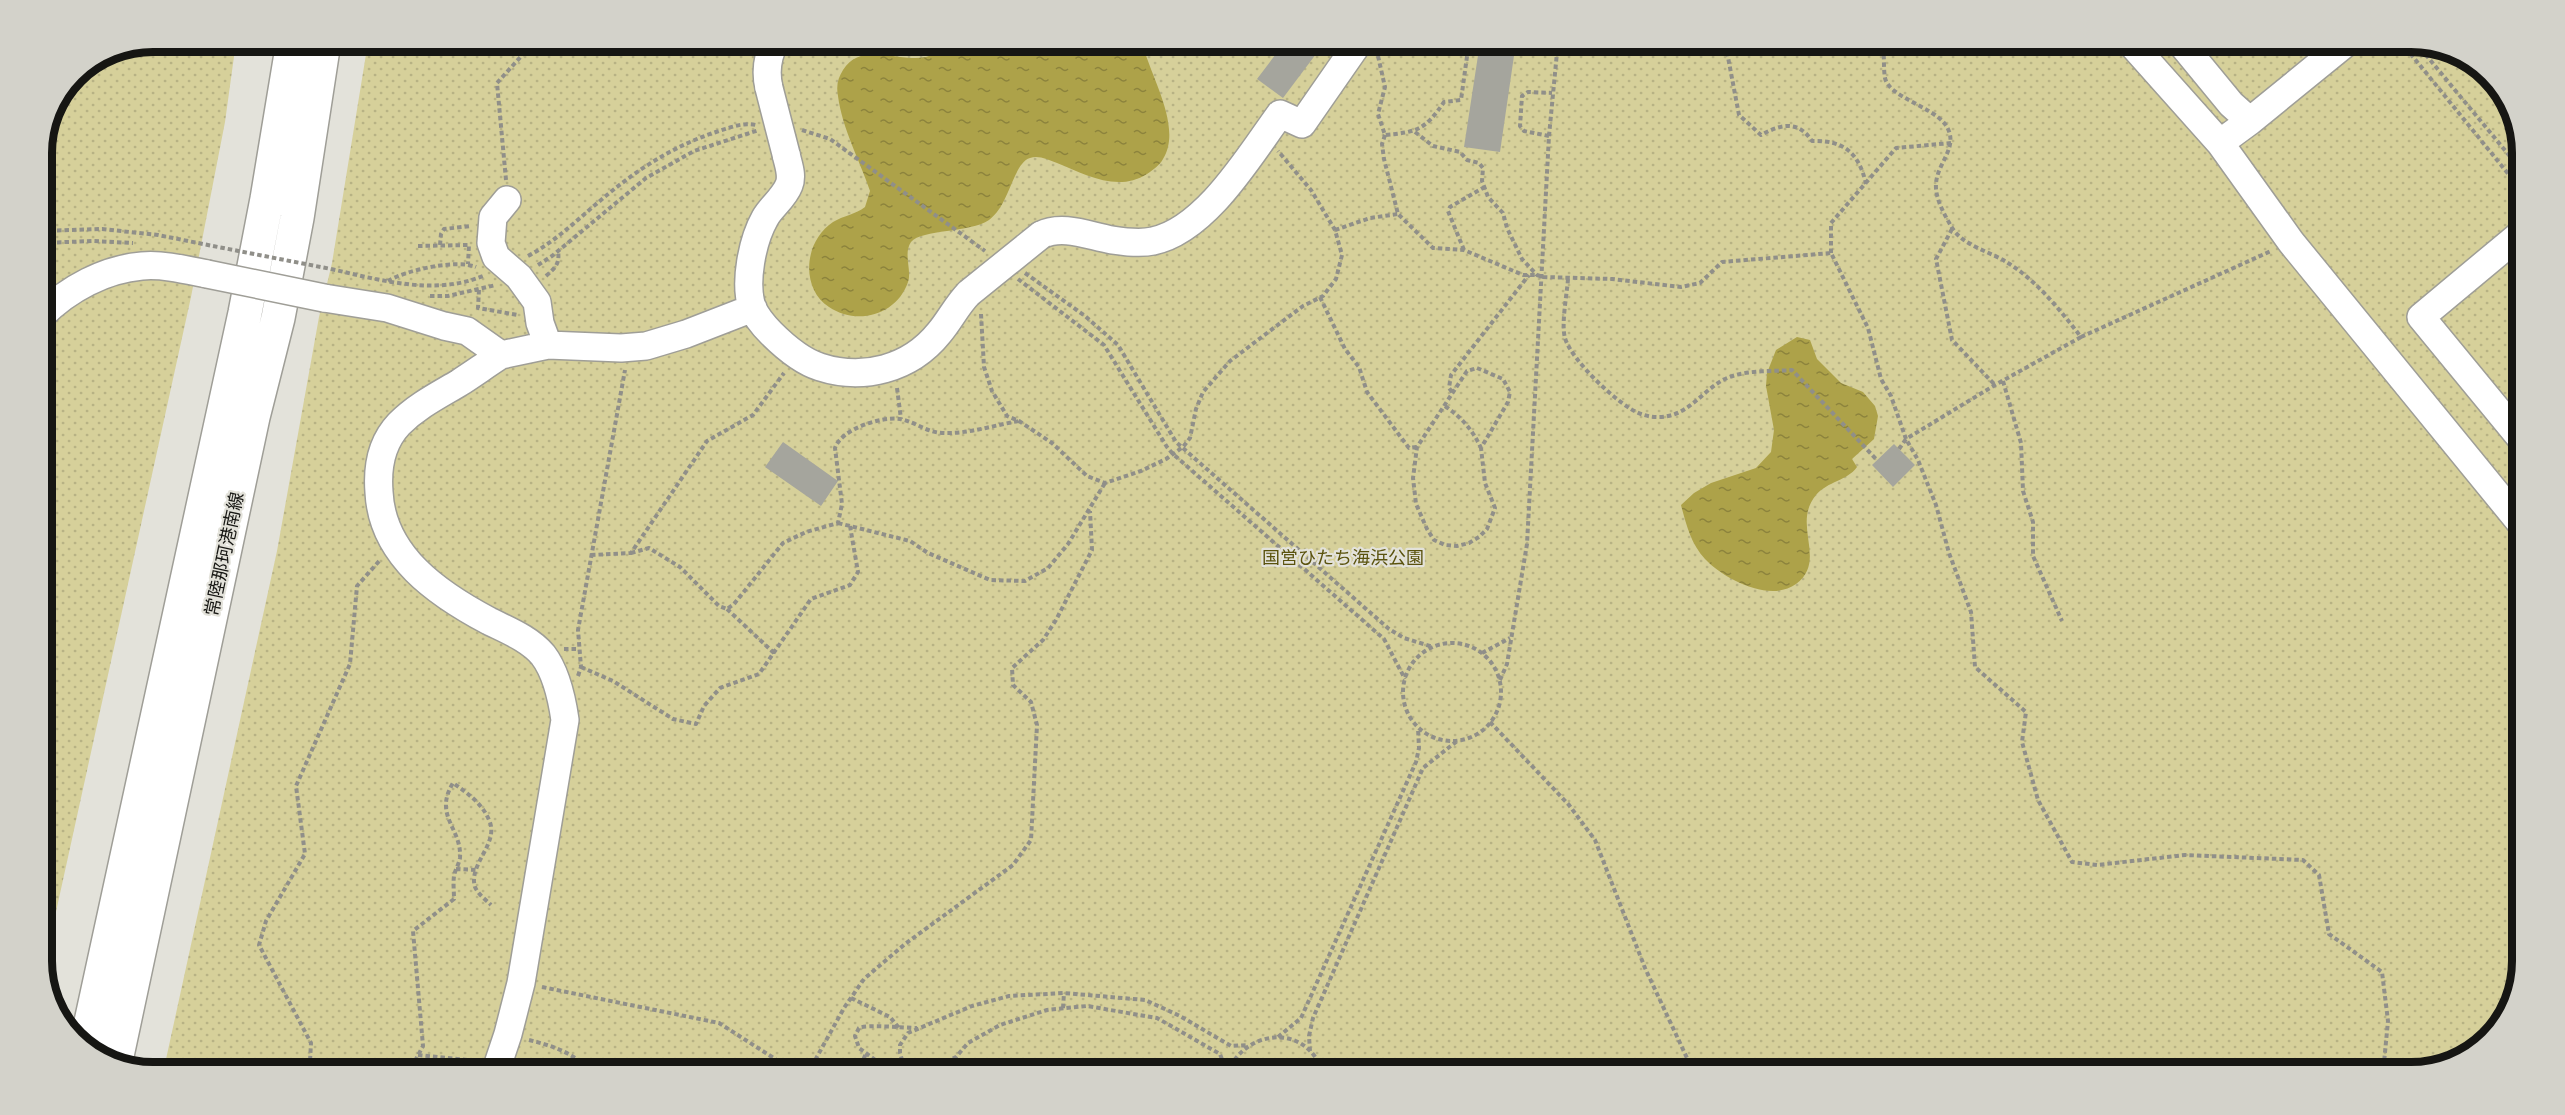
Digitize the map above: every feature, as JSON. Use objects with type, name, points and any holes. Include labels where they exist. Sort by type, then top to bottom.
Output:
[{"type":"highway","name":"常陸那珂港南線","points":[[88,1038],[245,313],[291,52]]},
{"type":"highway","name":"常陸那珂港南線","points":[[117,1056],[250,429],[278,318],[297,218],[322,52]]},
{"type":"street","points":[[771,52],[766,76],[791,177],[789,186],[765,218],[753,247],[750,276],[753,308],[766,328],[797,356],[814,366],[834,372],[856,374],[881,371],[902,363],[925,349],[965,296],[1041,235],[1059,230],[1136,243],[1153,242],[1180,230],[1198,216],[1222,191],[1280,114],[1302,124],[1360,52]]},
{"type":"street","points":[[2139,52],[2220,143],[2291,242],[2512,513]]},
{"type":"street","points":[[2188,52],[2231,104],[2250,122]]},
{"type":"street","points":[[2220,143],[2250,122],[2334,52]]},
{"type":"street","points":[[500,208],[491,243],[505,273],[537,302],[548,345]]},
{"type":"street","points":[[2512,241],[2421,317],[2512,428]]},
{"type":"street","points":[[53,304],[99,276],[143,265],[181,268],[324,298],[387,308],[467,331],[501,355]]},
{"type":"street","points":[[498,1062],[521,983],[565,720],[562,698],[544,656],[532,645],[453,602],[427,582],[397,547],[388,532],[380,506],[378,475],[384,446],[398,426],[422,404],[458,384],[501,355],[548,345],[646,346],[686,334],[753,308]]},
{"type":"path","points":[[440,245],[444,229],[469,227],[500,208],[497,83],[525,52]]},
{"type":"path","points":[[1375,52],[1386,87],[1378,114],[1385,135],[1382,144],[1384,159],[1398,214],[1433,248],[1464,250],[1529,276],[1612,279],[1681,287],[1700,283],[1722,262],[1831,253]]},
{"type":"path","points":[[1385,135],[1415,132],[1434,117],[1444,102],[1461,100],[1468,52]]},
{"type":"path","points":[[1500,680],[1507,664],[1527,544],[1549,136],[1557,52]]},
{"type":"path","points":[[1727,52],[1740,115],[1761,135],[1779,125],[1790,125],[1807,133],[1812,141],[1829,140],[1843,146],[1859,162],[1866,184]]},
{"type":"path","points":[[1885,52],[1885,80],[1896,94],[1917,103],[1945,124],[1951,143],[1936,184],[1937,196],[1952,229],[1971,245],[2007,262],[2036,284],[2081,338]]},
{"type":"path","points":[[2409,52],[2512,178]]},
{"type":"path","points":[[2425,53],[2512,159]]},
{"type":"path","points":[[1549,136],[1524,131],[1520,126],[1522,96],[1528,92],[1552,93]]},
{"type":"path","points":[[53,231],[102,229],[158,235],[408,285],[433,285],[472,280],[505,273],[552,256],[646,178],[694,151],[765,127],[750,124],[734,126],[676,148],[634,174],[559,237],[505,273],[471,292],[420,297]]},
{"type":"path","points":[[805,131],[830,139],[981,250]]},
{"type":"path","points":[[1415,132],[1433,146],[1460,152],[1467,160],[1479,163],[1483,168],[1483,188],[1503,213],[1507,228],[1522,259],[1537,275]]},
{"type":"path","points":[[1951,143],[1896,148],[1831,223],[1831,253],[1868,328],[1881,379],[1891,396],[1906,439],[1918,460],[1936,505],[1949,553],[1971,612],[1975,667],[2026,711],[2022,742],[2038,800],[2072,862],[2097,865],[2185,855],[2303,861],[2319,875],[2329,934],[2382,972],[2388,1021],[2384,1062]]},
{"type":"path","points":[[965,296],[981,314],[984,368],[992,391],[1007,416],[1019,421],[1052,444],[1087,476],[1105,483],[1141,471],[1183,447],[1190,438],[1196,409],[1203,392],[1230,361],[1303,306],[1320,297],[1336,279],[1342,255],[1335,230],[1311,190],[1277,150]]},
{"type":"path","points":[[1464,250],[1448,211],[1450,207],[1483,188]]},
{"type":"path","points":[[1335,230],[1370,218],[1398,214]]},
{"type":"path","points":[[1952,229],[1936,260],[1952,340],[1995,385]]},
{"type":"path","points":[[1899,449],[1906,439],[1995,385],[2081,338],[2291,242]]},
{"type":"path","points":[[418,246],[469,245],[468,264]]},
{"type":"path","points":[[387,282],[400,274],[420,269],[468,264],[505,273]]},
{"type":"path","points":[[1023,272],[1085,316],[1118,345],[1172,437],[1389,629],[1404,638],[1433,647]]},
{"type":"path","points":[[1011,273],[1104,345],[1112,354],[1173,454],[1384,639],[1405,679]]},
{"type":"path","points":[[1452,392],[1449,388],[1451,375],[1529,276]]},
{"type":"path","points":[[1568,279],[1564,336],[1571,352],[1581,365],[1628,408],[1648,416],[1669,416],[1682,410],[1719,382],[1737,374],[1792,370],[1877,460]]},
{"type":"path","points":[[1320,297],[1345,349],[1359,367],[1367,392],[1409,448],[1417,447]]},
{"type":"path","points":[[565,720],[581,667],[578,630],[629,347]]},
{"type":"path","points":[[631,553],[707,441],[753,415],[797,356]]},
{"type":"path","points":[[1445,406],[1467,424],[1481,448],[1485,483],[1496,508],[1487,529],[1469,543],[1457,546],[1434,540],[1426,529],[1416,504],[1413,478],[1417,447],[1467,371],[1477,368],[1503,379],[1509,387],[1508,402],[1481,448]]},
{"type":"path","points":[[2003,381],[2021,443],[2023,491],[2033,522],[2033,556],[2062,621]]},
{"type":"path","points":[[896,387],[901,419]]},
{"type":"path","points":[[838,523],[842,504],[835,458],[837,442],[847,433],[867,424],[901,419],[930,432],[947,434],[1019,421]]},
{"type":"path","points":[[727,609],[734,604],[783,543],[806,532],[838,523],[910,541],[928,553],[990,580],[1007,583],[1025,581],[1048,568],[1068,544],[1105,483]]},
{"type":"path","points":[[814,1062],[864,979],[905,944],[1013,865],[1031,840],[1037,725],[1031,702],[1013,685],[1012,668],[1043,640],[1056,620],[1092,550],[1090,511]]},
{"type":"path","points":[[581,667],[613,681],[673,719],[696,724],[705,706],[720,688],[759,674],[811,598],[850,585],[858,572],[850,526]]},
{"type":"path","points":[[309,1062],[311,1043],[259,945],[267,921],[305,854],[296,786],[350,664],[357,586],[372,567],[397,547]]},
{"type":"path","points":[[591,555],[631,553],[649,548],[680,567],[719,606],[727,609],[774,653]]},
{"type":"path","points":[[1482,653],[1510,638]]},
{"type":"path","points":[[1310,1052],[1309,1036],[1313,1018],[1423,768],[1457,741],[1481,732],[1491,722],[1498,709],[1501,695],[1500,680],[1496,670],[1482,653],[1466,645],[1450,643],[1433,647],[1415,660],[1405,679],[1403,692],[1404,705],[1409,717],[1418,728],[1429,736],[1457,741]]},
{"type":"path","points":[[1491,722],[1569,805],[1595,840],[1645,968],[1689,1062]]},
{"type":"path","points":[[1278,1037],[1301,1018],[1416,762],[1419,748],[1418,728]]},
{"type":"path","points":[[413,1062],[423,1046],[413,931],[454,899],[454,876],[460,859],[458,840],[448,821],[446,796],[453,783],[477,801],[491,821],[490,842],[474,879],[476,889],[491,905]]},
{"type":"path","points":[[456,869],[477,870]]},
{"type":"path","points":[[521,983],[719,1023],[779,1062]]},
{"type":"path","points":[[904,1062],[900,1045],[908,1033],[972,1005],[1009,996],[1064,993],[1145,1000],[1180,1016],[1231,1046],[1248,1045]]},
{"type":"path","points":[[1063,1008],[1064,993]]},
{"type":"path","points":[[851,998],[890,1017],[899,1029]]},
{"type":"path","points":[[944,1062],[956,1057],[968,1043],[1000,1025],[1047,1010],[1087,1006],[1157,1017],[1220,1054],[1223,1062]]},
{"type":"path","points":[[878,1062],[855,1040],[859,1028],[867,1025],[899,1029],[919,1028]]},
{"type":"path","points":[[508,1034],[556,1046],[581,1062]]},
{"type":"path","points":[[1232,1062],[1248,1045],[1259,1040],[1278,1037],[1294,1041],[1310,1052],[1318,1062]]},
{"type":"path","points":[[862,1062],[866,1053]]},
{"type":"path","points":[[418,1055],[460,1062]]},
{"type":"green space","points":[[235,52],[225,122],[191,297],[53,925],[53,147],[56,127],[73,92],[103,66],[140,53]]},
{"type":"green space","name":"国営ひたち海浜公園","points":[[366,52],[2412,52],[2431,54],[2450,60],[2473,73],[2492,92],[2507,121],[2512,147],[2512,962],[2511,981],[2505,1000],[2492,1023],[2468,1045],[2456,1052],[2425,1062],[165,1062],[277,551],[319,317],[332,263]]},
{"type":"water","points":[[1145,52],[1167,117],[1168,146],[1162,161],[1154,169],[1136,179],[1124,182],[1101,180],[1044,158],[1030,158],[1024,161],[1002,205],[989,220],[970,227],[925,235],[911,242],[908,252],[908,282],[903,293],[895,302],[875,314],[852,316],[840,313],[820,299],[813,288],[809,264],[811,252],[823,230],[833,222],[865,207],[870,191],[840,108],[837,88],[840,76],[851,61],[860,56],[882,54],[915,58],[935,53]]},
{"type":"water","points":[[1797,337],[1810,340],[1817,359],[1841,383],[1863,392],[1875,406],[1878,416],[1874,439],[1852,459],[1857,467],[1853,472],[1821,490],[1809,506],[1807,530],[1810,553],[1805,575],[1796,584],[1785,589],[1761,590],[1735,581],[1705,559],[1693,540],[1681,505],[1694,493],[1711,483],[1756,468],[1771,452],[1774,430],[1766,386],[1767,373],[1776,350]]},
{"type":"building","points":[[1277,52],[1318,52],[1283,98],[1257,79]]},
{"type":"building","points":[[1479,52],[1515,52],[1500,152],[1464,147]]},
{"type":"building","points":[[783,442],[838,481],[821,506],[765,467]]},
{"type":"building","points":[[1894,444],[1915,465],[1893,487],[1872,465]]}]
